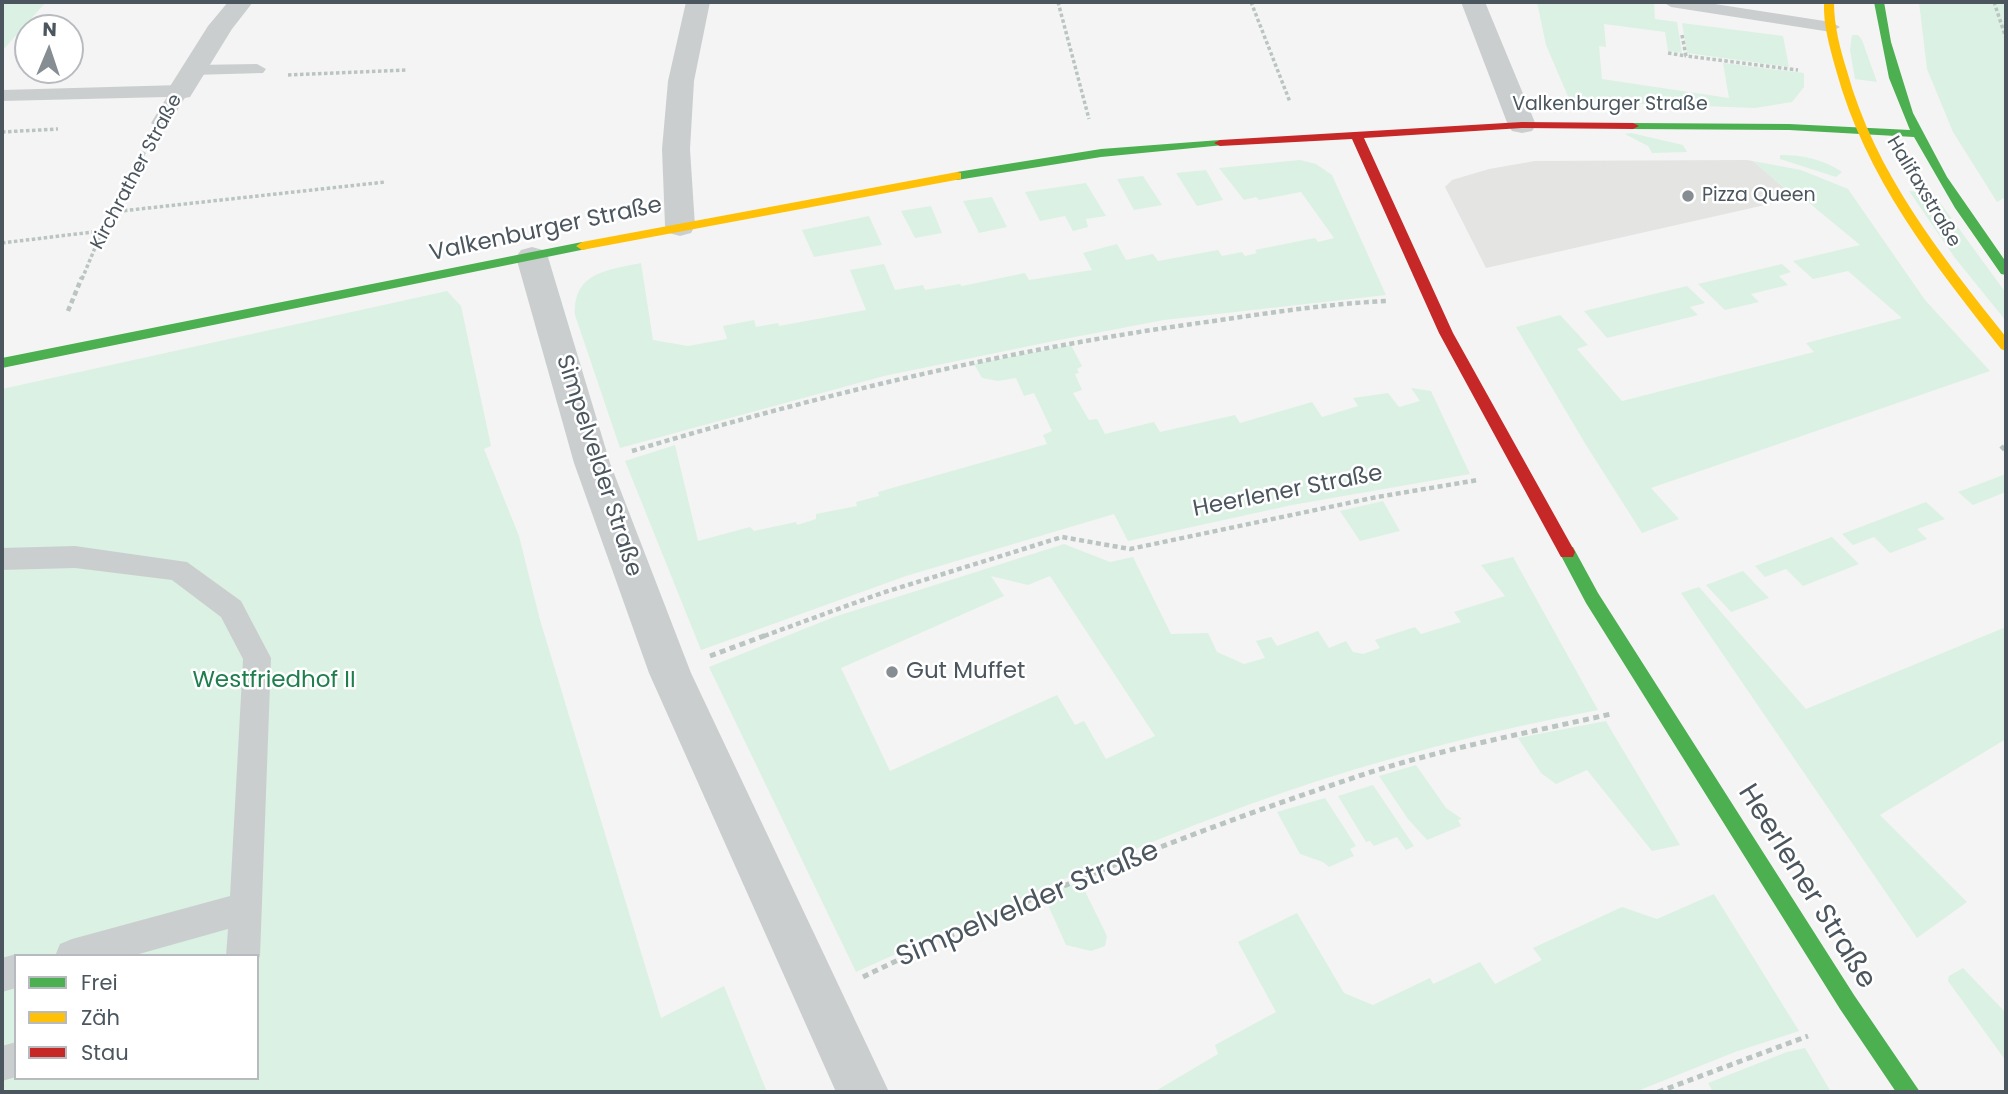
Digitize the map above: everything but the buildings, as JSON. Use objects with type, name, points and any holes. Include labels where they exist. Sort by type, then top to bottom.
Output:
[{"type":"street","name":"Kirchrather Straße","points":[[187,80],[221,26],[241,2]]},
{"type":"street","points":[[680,226],[676,149],[681,81],[698,2]]},
{"type":"street","points":[[1473,2],[1522,125]]},
{"type":"street","name":"Halifaxstraße","points":[[1829,2],[1841,82],[1889,184],[1942,265],[2006,346]]},
{"type":"street","name":"Halifaxstraße","points":[[1879,2],[1879,27],[1889,69],[1917,134],[1951,196],[2006,271]]},
{"type":"street","name":"Valkenburger Straße","points":[[2,363],[680,226],[904,184],[1101,153],[1304,136],[1522,125],[1622,124],[1861,129],[1917,134]]},
{"type":"street","name":"Heerlener Straße","points":[[1356,134],[1430,299],[1592,598],[1857,1018],[1909,1092]]},
{"type":"street","name":"Simpelvelder Straße","points":[[532,257],[592,463],[670,673],[863,1092]]},
{"type":"lane","points":[[1671,2],[1831,27]]},
{"type":"lane","points":[[2,96],[187,80],[257,69]]},
{"type":"lane","name":"Kirchrather Straße","points":[[160,123],[187,80]]},
{"type":"lane","points":[[2,559],[75,558],[178,570],[231,609],[257,658],[243,954]]},
{"type":"lane","points":[[79,954],[245,908]]},
{"type":"path","points":[[1058,2],[1086,112],[1101,153]]},
{"type":"path","points":[[1251,2],[1304,136]]},
{"type":"path","points":[[1994,2],[2006,38]]},
{"type":"path","points":[[1677,3],[1686,55]]},
{"type":"path","points":[[1668,53],[1803,71]]},
{"type":"path","points":[[257,69],[271,76],[407,70]]},
{"type":"path","name":"Kirchrather Straße","points":[[53,352],[102,231],[160,123]]},
{"type":"path","points":[[112,212],[385,182]]},
{"type":"path","points":[[2,243],[102,231]]},
{"type":"path","points":[[674,439],[873,384],[1056,345],[1134,331],[1283,311],[1361,302],[1430,299]]},
{"type":"path","points":[[2001,446],[2006,451]]},
{"type":"path","name":"Heerlener Straße","points":[[670,673],[781,628],[870,597],[1062,537],[1130,549],[1377,497],[1523,472]]},
{"type":"path","name":"Simpelvelder Straße","points":[[822,1000],[864,976],[973,923],[1085,876],[1345,780],[1460,748],[1602,715],[1662,708]]},
{"type":"path","points":[[1657,1092],[1857,1018]]},
{"type":"shaded area","points":[[1535,161],[1753,161],[1796,198],[1486,268],[1445,187],[1452,180],[1489,169]]},
{"type":"green space","points":[[2,2],[46,2],[35,14],[14,14],[14,38],[2,51]]},
{"type":"green space","points":[[1537,2],[1654,2],[1655,19],[1677,22],[1682,53],[1668,51],[1665,32],[1604,24],[1606,47],[1599,46],[1602,79],[1729,98],[1723,63],[1804,73],[1804,87],[1792,102],[1755,108],[1570,101],[1546,45]]},
{"type":"green space","points":[[1919,2],[2006,2],[2006,197],[1997,202],[1953,132],[1927,69]]},
{"type":"green space","points":[[1682,23],[1783,36],[1789,67],[1687,53]]},
{"type":"green space","points":[[1852,35],[1858,35],[1862,40],[1877,82],[1855,79],[1850,50]]},
{"type":"green space","points":[[1631,133],[1683,145],[1687,152],[1652,153],[1648,146],[1625,134]]},
{"type":"green space","points":[[1780,155],[1812,159],[1842,172],[1836,177],[1780,159]]},
{"type":"green space","points":[[1300,160],[1316,164],[1332,175],[1386,295],[1164,320],[1054,341],[884,376],[620,448],[575,315],[576,301],[586,281],[605,271],[641,263],[653,340],[688,346],[727,339],[723,326],[754,320],[756,327],[778,323],[779,326],[866,310],[850,270],[884,264],[895,290],[923,285],[925,290],[960,284],[962,286],[1025,273],[1029,280],[1092,270],[1083,253],[1117,244],[1126,260],[1153,254],[1158,261],[1218,250],[1222,256],[1242,252],[1245,256],[1257,253],[1255,250],[1315,238],[1318,242],[1334,238],[1301,192],[1244,200],[1219,168]]},
{"type":"green space","points":[[1753,161],[1801,170],[1848,189],[1925,300],[1990,371],[1651,488],[1679,519],[1642,533],[1516,327],[1560,315],[1588,345],[1577,349],[1622,401],[1814,352],[1806,343],[1902,318],[1848,271],[1813,279],[1793,261],[1860,245],[1802,197],[1796,198]]},
{"type":"green space","points":[[1206,170],[1223,200],[1197,206],[1176,173]]},
{"type":"green space","points":[[1143,176],[1162,205],[1134,210],[1117,179]]},
{"type":"green space","points":[[1086,183],[1106,216],[1086,219],[1088,227],[1073,231],[1065,216],[1040,221],[1025,192]]},
{"type":"green space","points":[[1909,191],[1933,193],[2006,293],[2006,321],[1955,258]]},
{"type":"green space","points":[[992,197],[1007,227],[979,233],[963,201]]},
{"type":"green space","points":[[931,206],[942,233],[915,238],[901,211]]},
{"type":"green space","points":[[869,216],[882,245],[814,257],[802,230]]},
{"type":"green space","points":[[1782,264],[1791,272],[1779,276],[1788,285],[1751,294],[1759,302],[1725,310],[1698,284]]},
{"type":"green space","points":[[1687,286],[1705,303],[1690,307],[1698,315],[1607,338],[1584,311]]},
{"type":"green space","name":"Westfriedhof II","points":[[447,291],[461,306],[491,446],[484,449],[519,536],[540,620],[661,1018],[724,986],[767,1092],[2,1092],[2,389]]},
{"type":"green space","points":[[1071,345],[1082,366],[1077,369],[1079,373],[1075,374],[1082,390],[1073,393],[1089,420],[1097,419],[1105,434],[1154,422],[1160,432],[1235,415],[1240,423],[1312,402],[1322,417],[1358,406],[1353,398],[1388,393],[1399,407],[1420,401],[1411,388],[1431,391],[1470,474],[1292,505],[1128,541],[1114,514],[906,576],[701,650],[625,461],[675,445],[698,541],[750,527],[754,531],[796,522],[797,525],[816,519],[816,514],[857,506],[856,502],[879,496],[878,492],[1047,444],[1043,435],[1052,431],[1034,393],[1024,396],[1016,378],[998,381],[982,378],[974,364]]},
{"type":"green space","points":[[2006,474],[2006,492],[1973,505],[1958,492]]},
{"type":"green space","points":[[1383,501],[1400,531],[1360,541],[1340,511]]},
{"type":"green space","points":[[1926,502],[1945,519],[1917,529],[1927,539],[1890,553],[1874,537],[1853,545],[1842,534]]},
{"type":"green space","points":[[1832,537],[1859,564],[1803,586],[1786,569],[1765,577],[1755,566]]},
{"type":"green space","points":[[1064,544],[1110,562],[1133,557],[1171,634],[1208,633],[1217,652],[1244,664],[1265,658],[1256,641],[1271,637],[1277,646],[1318,631],[1329,648],[1346,641],[1353,652],[1363,654],[1380,648],[1375,640],[1415,627],[1421,634],[1461,622],[1454,612],[1505,596],[1481,565],[1513,557],[1598,710],[1436,747],[1276,795],[1117,857],[856,972],[709,667],[834,617]],"holes":[[[991,576],[1028,585],[1050,576],[1155,736],[1106,759],[1084,721],[1075,725],[1057,695],[890,771],[841,668],[1004,596]]]},
{"type":"green space","points":[[1743,571],[1769,598],[1731,612],[1706,585]]},
{"type":"green space","points":[[1699,587],[1806,709],[2006,627],[2006,739],[1880,815],[1967,902],[1917,938],[1681,593]]},
{"type":"green space","points":[[1606,721],[1680,845],[1652,851],[1587,770],[1556,784],[1541,773],[1518,738]]},
{"type":"green space","points":[[1416,765],[1446,808],[1462,819],[1458,820],[1461,826],[1427,840],[1408,819],[1379,776]]},
{"type":"green space","points":[[1373,785],[1414,846],[1406,850],[1397,837],[1374,846],[1370,841],[1366,842],[1338,796]]},
{"type":"green space","points":[[1325,798],[1356,846],[1350,849],[1354,856],[1329,867],[1323,862],[1300,854],[1277,812]]},
{"type":"green space","points":[[1080,881],[1107,936],[1105,946],[1091,951],[1066,945],[1044,896]]},
{"type":"green space","points":[[1714,894],[1799,1031],[1735,1052],[1635,1092],[1154,1092],[1218,1054],[1215,1045],[1276,1012],[1238,942],[1297,913],[1344,993],[1373,1005],[1430,978],[1433,984],[1480,962],[1495,984],[1542,960],[1533,948],[1622,907],[1657,919]]},
{"type":"green space","points":[[1963,968],[2006,1013],[2006,1061],[1948,981],[1949,976]]},
{"type":"green space","points":[[1805,1048],[1831,1092],[1713,1092],[1708,1083],[1787,1052]]},
{"type":"traffic: fast","points":[[1879,2],[1885,42],[1895,78],[1923,145],[1961,208],[2006,271]]},
{"type":"traffic: fast","points":[[1633,126],[1789,127],[1917,134]]},
{"type":"traffic: fast","points":[[957,176],[1101,153],[1220,143]]},
{"type":"traffic: fast","points":[[2,363],[582,246]]},
{"type":"traffic: fast","points":[[1567,552],[1592,598],[1847,1002],[1909,1092]]},
{"type":"traffic: slow","points":[[1829,2],[1832,36],[1848,96],[1883,173],[1928,245],[2006,346]]},
{"type":"traffic: slow","points":[[582,246],[957,176]]},
{"type":"traffic: jam","points":[[1220,143],[1522,125],[1633,126]]},
{"type":"traffic: jam","points":[[1356,134],[1446,333],[1567,552]]},
{"type":"place","name":"Pizza Queen","points":[[1688,196]]},
{"type":"place","name":"Gut Muffet","points":[[892,672]]}]
